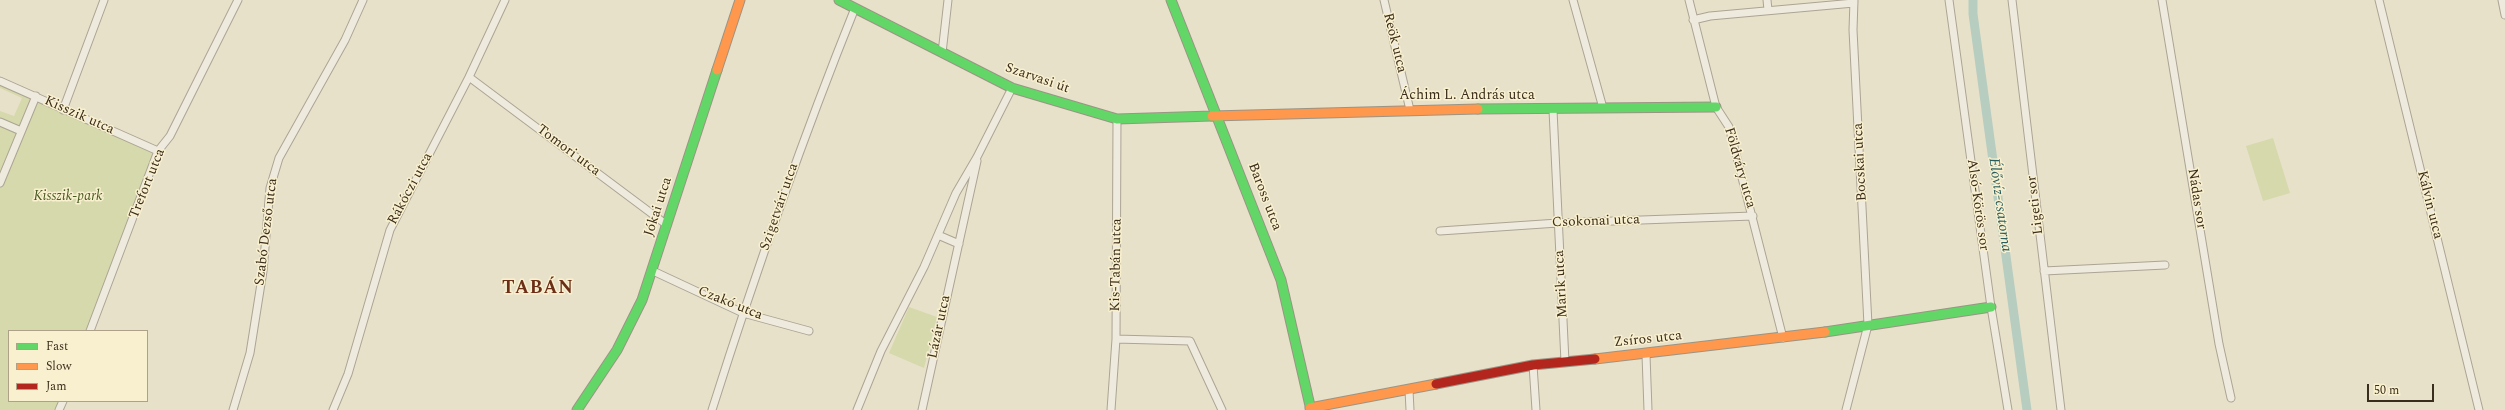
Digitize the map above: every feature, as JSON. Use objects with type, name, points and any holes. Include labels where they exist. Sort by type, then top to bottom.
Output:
[{"type":"street","points":[[63,110],[104,0]]},
{"type":"street","name":"Trefort utca","points":[[90,330],[158,151],[170,136],[238,0]]},
{"type":"street","name":"Szabó Dezső utca","points":[[233,410],[250,353],[263,271],[270,188],[279,158],[291,132],[344,40],[363,0]]},
{"type":"street","name":"Rákóczi utca","points":[[332,410],[348,374],[390,230],[469,77],[505,0]]},
{"type":"street","name":"Jókai utca","points":[[577,410],[617,350],[642,300],[653,271],[740,0]]},
{"type":"street","name":"Szarvasi út","points":[[839,0],[852,4],[942,53],[1012,88],[1117,119],[1218,117]]},
{"type":"street","points":[[942,53],[948,0]]},
{"type":"street","name":"Baross utca","points":[[1171,0],[1281,280],[1299,353],[1310,409]]},
{"type":"street","name":"Reök utca","points":[[1384,0],[1410,110]]},
{"type":"street","points":[[1573,0],[1603,108]]},
{"type":"street","name":"Földváry utca","points":[[1688,0],[1716,107],[1729,127],[1784,338]]},
{"type":"street","points":[[1767,0],[1768,10]]},
{"type":"street","name":"Alsó-Körös sor","points":[[1949,0],[1991,307],[2008,410]]},
{"type":"street","name":"Ligeti sor","points":[[2012,0],[2061,410]]},
{"type":"street","name":"Nádas sor","points":[[2162,0],[2219,344],[2231,398]]},
{"type":"street","name":"Kálvin utca","points":[[2379,0],[2479,410]]},
{"type":"street","points":[[2502,0],[2505,15]]},
{"type":"street","points":[[1693,20],[1710,16],[1854,2]]},
{"type":"street","name":"Bocskai utca","points":[[1846,410],[1868,325],[1853,30],[1854,2]]},
{"type":"street","name":"Szigetvári utca","points":[[712,410],[743,313],[852,4]]},
{"type":"street","name":"Tomori utca","points":[[469,77],[667,225]]},
{"type":"street","name":"Kisszik utca","points":[[0,81],[158,151]]},
{"type":"street","name":"Lázár utca","points":[[857,410],[881,351],[924,268],[956,193],[977,157],[1012,88]]},
{"type":"street","points":[[0,182],[36,96]]},
{"type":"street","name":"Áchim L. András utca","points":[[1218,117],[1410,110],[1553,110],[1716,107]]},
{"type":"street","name":"Marik utca","points":[[1553,110],[1565,362]]},
{"type":"street","name":"Kis-Tabán utca","points":[[1111,410],[1116,339],[1117,119]]},
{"type":"street","points":[[0,122],[21,131]]},
{"type":"street","name":"Lázár utca","points":[[922,410],[977,157]]},
{"type":"street","name":"Csokonai utca","points":[[1440,231],[1558,223],[1753,216]]},
{"type":"street","points":[[938,235],[959,244]]},
{"type":"street","points":[[2044,271],[2165,265]]},
{"type":"street","name":"Czakó utca","points":[[653,271],[743,313],[809,331]]},
{"type":"street","name":"Zsíros utca","points":[[1310,409],[1533,365],[1646,355],[1784,338],[1991,307]]},
{"type":"street","points":[[1116,339],[1190,341],[1222,410]]},
{"type":"street","points":[[1646,355],[1648,410]]},
{"type":"street","points":[[1533,365],[1536,410]]},
{"type":"street","points":[[1409,390],[1410,410]]},
{"type":"green space","points":[[0,85],[31,98],[0,176],[0,111],[14,116],[22,98],[0,88]]},
{"type":"green space","name":"Kisszik-park","points":[[36,98],[156,152],[88,330],[8,330],[8,402],[61,402],[57,410],[0,410],[0,186]]},
{"type":"green space","points":[[2273,138],[2290,193],[2263,201],[2246,146]]},
{"type":"green space","points":[[909,307],[937,317],[924,368],[889,353]]},
{"type":"waterway","name":"Élővíz-csatorna","points":[[1973,0],[1973,14],[2027,410]]},
{"type":"traffic: fast","points":[[839,0],[1012,88],[1117,119],[1212,116]]},
{"type":"traffic: fast","points":[[1171,0],[1281,280],[1311,410]]},
{"type":"traffic: fast","points":[[577,410],[617,350],[642,300],[717,70]]},
{"type":"traffic: fast","points":[[1478,109],[1716,107]]},
{"type":"traffic: fast","points":[[1825,332],[1991,307]]},
{"type":"traffic: slow","points":[[717,70],[740,0]]},
{"type":"traffic: slow","points":[[1212,116],[1478,109]]},
{"type":"traffic: slow","points":[[1595,359],[1825,332]]},
{"type":"traffic: slow","points":[[1310,408],[1436,384]]},
{"type":"traffic: jam","points":[[1436,384],[1533,365],[1595,359]]},
{"type":"district","name":"TABÁN","points":[[538,289]]}]
